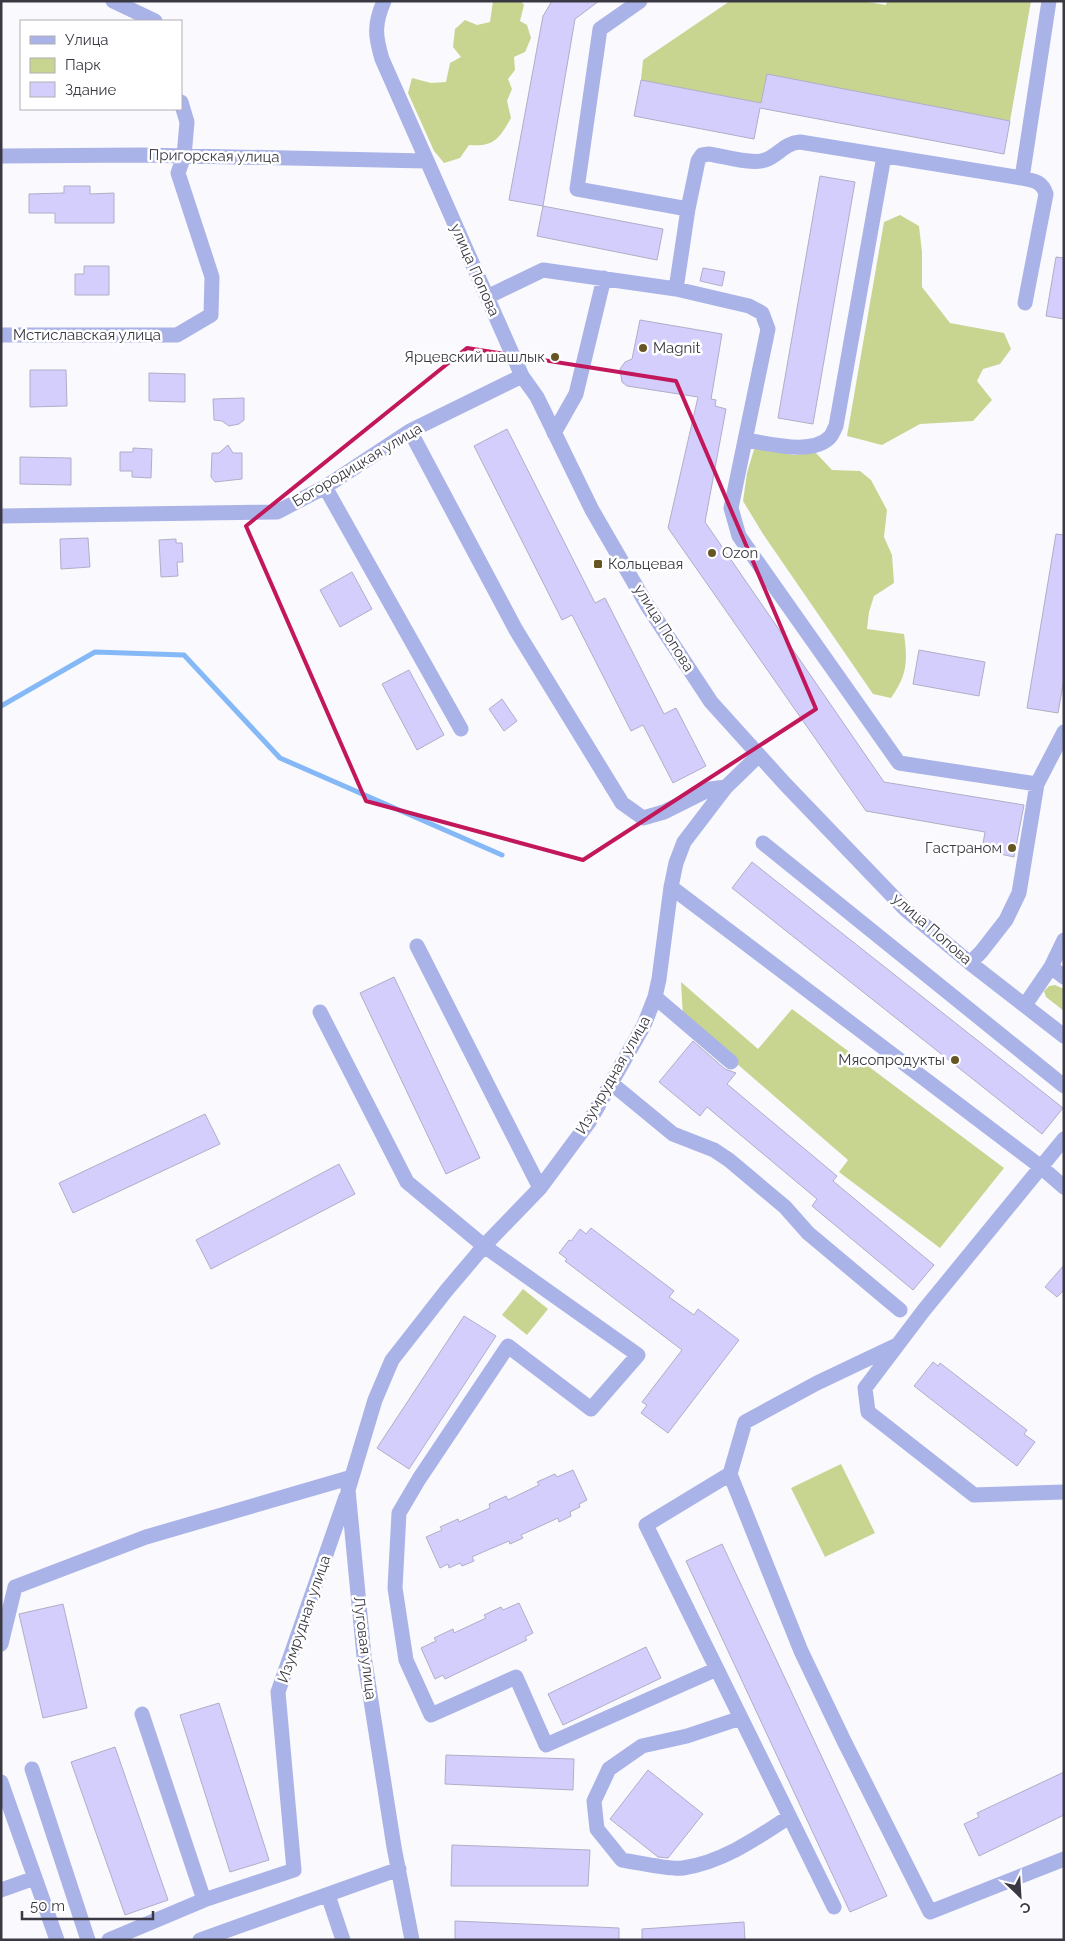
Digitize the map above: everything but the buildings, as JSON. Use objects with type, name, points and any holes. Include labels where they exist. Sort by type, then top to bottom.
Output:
[{"type":"street","points":[[113,1],[153,20]]},
{"type":"street","points":[[640,1],[600,29],[577,188],[688,208]]},
{"type":"street","points":[[1022,178],[1049,1]]},
{"type":"street","name":"улица Попова","points":[[383,2],[377,21],[376,38],[382,59],[426,161],[522,376],[537,396],[592,510],[647,605],[712,702],[759,755],[906,910],[970,963],[1064,1036]]},
{"type":"street","points":[[182,105],[187,122],[184,156]]},
{"type":"street","points":[[676,290],[688,208],[698,161],[702,155],[709,154],[758,162],[771,158],[791,142],[800,142],[1038,182],[1044,187],[1046,194],[1025,303]]},
{"type":"street","name":"Пригорская улица","points":[[1,156],[184,156],[426,161]]},
{"type":"street","name":"Мстиславская улица","points":[[1,335],[177,336],[211,315],[212,277],[178,173],[184,156]]},
{"type":"street","points":[[745,440],[803,448],[819,444],[830,436],[836,426],[884,156]]},
{"type":"street","points":[[487,297],[543,270],[676,290],[749,306],[762,313],[768,329],[731,508],[738,536],[899,763],[1037,784]]},
{"type":"street","points":[[554,432],[576,394],[604,278]]},
{"type":"street","name":"Богородицкая улица","points":[[1,516],[277,512],[325,487],[410,431],[522,376]]},
{"type":"street","points":[[410,431],[516,630],[622,803],[643,818],[664,812],[710,789],[726,787]]},
{"type":"street","points":[[325,487],[461,729]]},
{"type":"street","points":[[970,963],[1006,920],[1019,893],[1037,784],[1064,732]]},
{"type":"street","name":"Изумрудная улица","points":[[392,1360],[484,1246],[540,1188],[589,1122],[644,1025],[655,998],[669,912],[670,887],[684,842],[726,787],[759,755]]},
{"type":"street","points":[[763,843],[1064,1086]]},
{"type":"street","points":[[670,887],[1064,1186]]},
{"type":"street","points":[[1025,1006],[1051,967],[1064,940]]},
{"type":"street","points":[[417,946],[540,1188]]},
{"type":"street","points":[[1051,967],[1064,977]]},
{"type":"street","points":[[655,998],[731,1062]]},
{"type":"street","points":[[320,1012],[407,1182],[484,1246],[638,1355],[591,1409],[508,1346],[419,1478],[399,1513],[395,1588],[406,1660],[431,1715],[516,1677],[546,1745],[717,1669]]},
{"type":"street","points":[[611,1083],[673,1134],[706,1146],[729,1160],[785,1207],[808,1233],[900,1310]]},
{"type":"street","points":[[1064,1139],[897,1345],[865,1388],[868,1412],[974,1495],[1064,1492]]},
{"type":"street","points":[[897,1345],[817,1383],[745,1422],[730,1474],[801,1651],[930,1912],[1064,1859]]},
{"type":"street","name":"Луговая улица","points":[[392,1360],[375,1400],[350,1484],[364,1656],[412,1940]]},
{"type":"street","points":[[730,1474],[646,1525],[834,1907]]},
{"type":"street","points":[[1,1644],[15,1588],[146,1537],[350,1484]]},
{"type":"street","name":"Изумрудная улица","points":[[204,1900],[294,1870],[278,1692],[350,1484]]},
{"type":"street","points":[[109,1940],[204,1900],[142,1714]]},
{"type":"street","points":[[741,1718],[687,1736],[642,1746],[609,1769],[594,1801],[597,1830],[622,1860],[682,1868],[711,1860],[743,1847],[789,1817]]},
{"type":"street","points":[[32,1769],[88,1940]]},
{"type":"street","points":[[1,1782],[57,1940]]},
{"type":"street","points":[[200,1940],[399,1869]]},
{"type":"street","points":[[1,1890],[35,1878]]},
{"type":"street","points":[[328,1895],[343,1940]]},
{"type":"highlighted area","points":[[467,348],[676,381],[816,709],[583,860],[366,801],[246,526]]},
{"type":"green space","points":[[493,1],[521,1],[524,5],[520,21],[527,25],[531,38],[525,52],[514,57],[515,70],[508,79],[512,89],[507,101],[511,118],[495,140],[484,145],[469,145],[460,158],[444,163],[434,151],[408,93],[412,78],[431,83],[446,82],[450,63],[461,57],[453,47],[455,29],[465,20],[477,25],[490,22]]},
{"type":"green space","points":[[730,1],[862,1],[886,5],[887,1],[1031,1],[1010,121],[767,75],[761,103],[641,80],[643,60]]},
{"type":"green space","points":[[900,215],[919,226],[922,252],[922,287],[950,323],[1004,333],[1011,349],[1000,364],[983,369],[977,381],[992,400],[973,421],[920,424],[882,445],[847,436],[884,222]]},
{"type":"green space","points":[[755,446],[794,455],[815,452],[832,470],[860,471],[871,480],[887,510],[884,537],[892,555],[894,583],[874,596],[869,612],[867,629],[904,634],[905,644],[905,668],[891,698],[873,694],[763,534],[743,501],[747,473]]},
{"type":"green space","points":[[681,982],[758,1049],[792,1009],[1004,1168],[940,1248],[839,1172],[848,1160],[683,1017]]},
{"type":"green space","points":[[1055,985],[1064,989],[1064,1011],[1046,997],[1044,991],[1049,986]]},
{"type":"green space","points":[[523,1289],[548,1309],[527,1335],[502,1315]]},
{"type":"green space","points":[[841,1464],[875,1533],[825,1557],[791,1488]]},
{"type":"waterway","points":[[1,706],[95,652],[184,655],[280,758],[502,855]]},
{"type":"place","name":"Magnit","points":[[643,348]]},
{"type":"place","name":"Ярцевский шашлык","points":[[555,357]]},
{"type":"place","name":"Ozon","points":[[712,553]]},
{"type":"place","name":"Кольцевая","points":[[598,564]]},
{"type":"place","name":"Гастраном","points":[[1012,848]]},
{"type":"place","name":"Мясопродукты","points":[[955,1060]]}]
